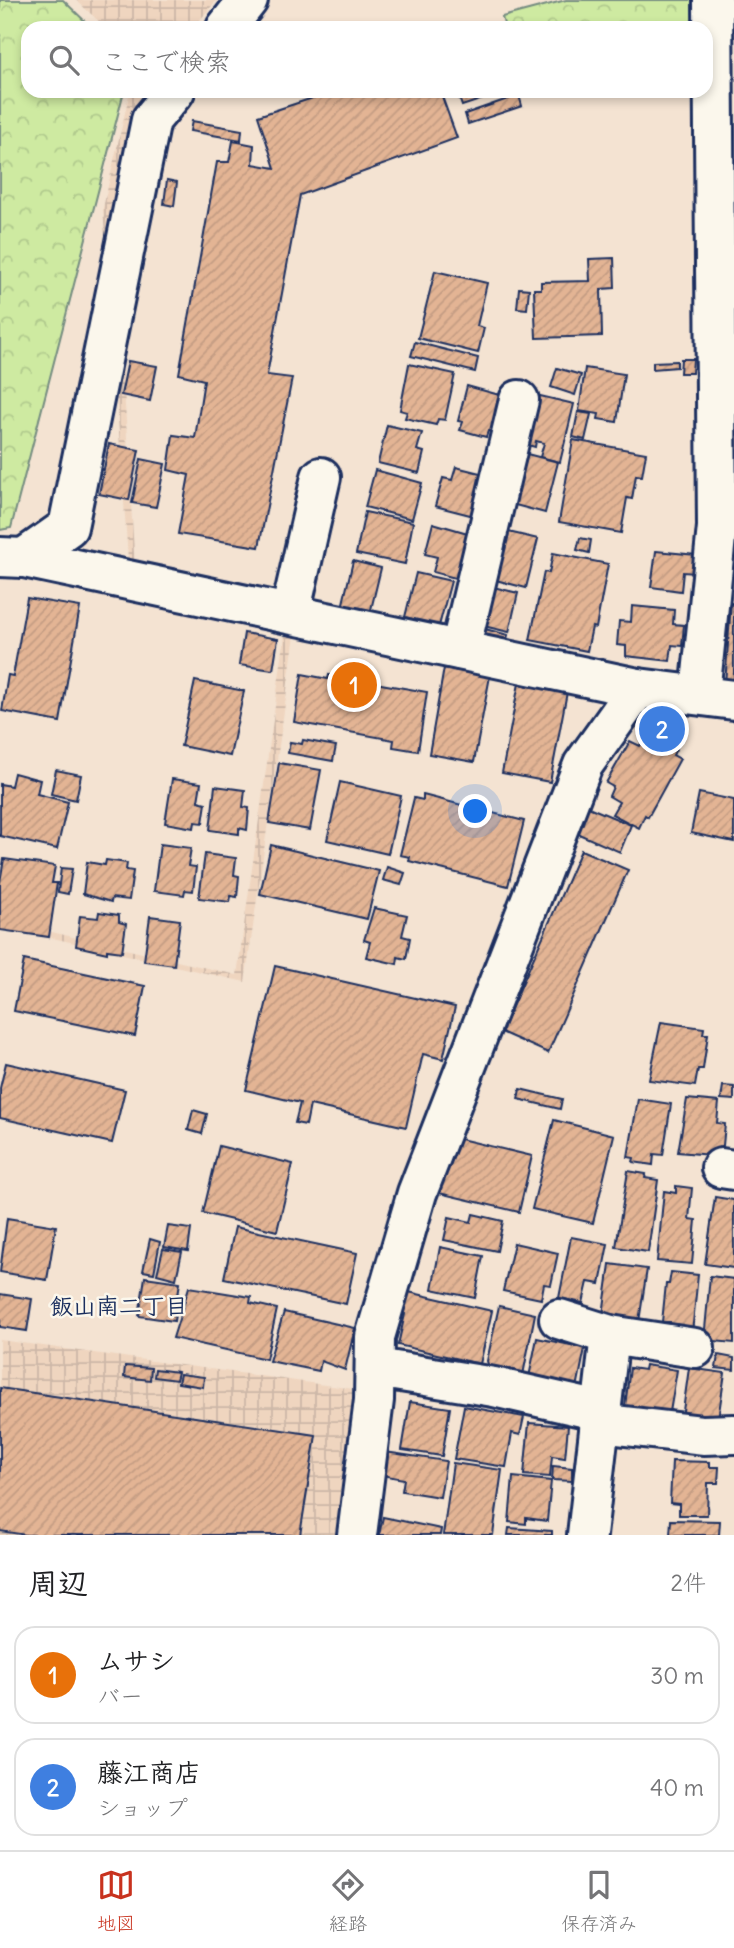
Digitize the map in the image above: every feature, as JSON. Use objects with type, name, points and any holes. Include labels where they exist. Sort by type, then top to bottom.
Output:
[{"type":"street","points":[[232,21],[248,0]]},
{"type":"street","points":[[12,557],[638,688],[717,697],[726,524],[724,116],[713,0]]},
{"type":"street","points":[[12,557],[68,527],[151,120],[168,98]]},
{"type":"street","points":[[460,650],[492,446],[519,400]]},
{"type":"street","points":[[290,614],[321,477]]},
{"type":"street","points":[[356,1535],[376,1367],[375,1337],[427,1168],[583,765],[638,688]]},
{"type":"street","points":[[559,1319],[610,1335],[695,1348]]},
{"type":"street","points":[[587,1535],[610,1335]]},
{"type":"street","points":[[376,1367],[494,1387],[600,1417],[703,1435],[734,1434]]},
{"type":"shaded area","points":[[76,0],[217,0],[199,21],[98,21]]},
{"type":"shaded area","points":[[128,98],[142,98],[113,208],[135,569],[301,593],[245,982],[0,926],[0,920],[237,975],[290,600],[129,573],[103,208]]},
{"type":"shaded area","points":[[0,1340],[368,1391],[348,1535],[0,1535]]},
{"type":"green space","points":[[0,0],[63,0],[85,21],[21,21],[21,98],[122,98],[11,528],[0,530]]},
{"type":"green space","points":[[566,0],[695,0],[696,21],[503,21],[502,17]]},
{"type":"building","points":[[313,98],[443,98],[457,138],[300,195],[267,375],[292,378],[259,547],[178,534],[189,475],[168,470],[173,435],[195,438],[204,380],[179,374],[217,162],[229,162],[233,141],[254,145],[253,164],[275,168],[258,116]]},
{"type":"building","points":[[459,98],[486,98],[462,106]]},
{"type":"building","points":[[510,98],[520,98],[522,106],[468,124],[465,114]]},
{"type":"building","points":[[192,121],[242,130],[241,140],[190,131]]},
{"type":"building","points":[[167,180],[177,182],[174,206],[164,204]]},
{"type":"building","points":[[614,258],[615,288],[601,289],[602,336],[536,338],[534,289],[541,289],[541,282],[590,281],[589,259]]},
{"type":"building","points":[[435,271],[487,283],[477,326],[484,328],[478,353],[418,338]]},
{"type":"building","points":[[519,288],[529,289],[527,309],[517,308]]},
{"type":"building","points":[[415,342],[478,358],[475,372],[411,356]]},
{"type":"building","points":[[681,359],[693,359],[692,373],[680,373]]},
{"type":"building","points":[[128,361],[157,366],[150,401],[121,395]]},
{"type":"building","points":[[677,361],[677,367],[653,369],[653,362]]},
{"type":"building","points":[[409,364],[455,374],[445,420],[438,419],[436,425],[405,418],[407,412],[400,410]]},
{"type":"building","points":[[557,368],[581,375],[575,395],[551,387]]},
{"type":"building","points":[[585,368],[624,374],[617,422],[598,419],[599,414],[579,411]]},
{"type":"building","points":[[467,386],[503,396],[494,432],[488,431],[486,437],[460,430],[463,422],[458,421]]},
{"type":"building","points":[[536,395],[574,404],[560,462],[540,457],[544,443],[536,441],[535,447],[521,443]]},
{"type":"building","points":[[578,412],[591,414],[585,440],[573,437]]},
{"type":"building","points":[[387,425],[422,433],[417,450],[424,452],[419,473],[378,463]]},
{"type":"building","points":[[573,440],[646,453],[642,476],[636,475],[632,499],[627,498],[621,533],[559,522]]},
{"type":"building","points":[[109,444],[139,450],[129,500],[99,494]]},
{"type":"building","points":[[527,454],[558,462],[545,513],[504,502],[515,462],[525,464]]},
{"type":"building","points":[[141,459],[165,464],[156,507],[132,503]]},
{"type":"building","points":[[456,467],[484,474],[474,516],[435,506],[443,478],[452,480]]},
{"type":"building","points":[[375,470],[422,483],[412,519],[365,507]]},
{"type":"building","points":[[365,512],[413,522],[405,564],[356,554]]},
{"type":"building","points":[[433,523],[471,534],[459,579],[433,572],[437,557],[425,554]]},
{"type":"building","points":[[500,530],[538,539],[526,588],[488,578]]},
{"type":"building","points":[[580,538],[591,540],[589,553],[577,550]]},
{"type":"building","points":[[656,551],[696,555],[695,573],[683,572],[681,591],[651,587]]},
{"type":"building","points":[[553,553],[608,564],[596,628],[592,627],[587,651],[530,640],[544,572],[549,573]]},
{"type":"building","points":[[353,561],[381,568],[369,618],[340,616]]},
{"type":"building","points":[[416,573],[451,581],[439,626],[405,617]]},
{"type":"building","points":[[485,585],[518,593],[509,632],[475,624]]},
{"type":"building","points":[[27,598],[80,607],[60,722],[2,711],[8,675],[13,676]]},
{"type":"building","points":[[731,603],[734,604],[734,685],[725,684]]},
{"type":"building","points":[[632,606],[674,610],[673,624],[684,625],[682,646],[672,645],[670,661],[626,656],[626,646],[617,645],[619,621],[631,622]]},
{"type":"building","points":[[481,628],[508,635],[505,648],[478,641]]},
{"type":"building","points":[[244,633],[278,639],[273,670],[239,665]]},
{"type":"building","points":[[444,668],[490,676],[474,762],[429,754]]},
{"type":"building","points":[[302,674],[328,679],[329,675],[427,692],[418,751],[393,747],[394,740],[294,722]]},
{"type":"building","points":[[195,681],[244,691],[230,756],[181,746]]},
{"type":"building","points":[[519,683],[567,692],[550,782],[502,773]]},
{"type":"building","points":[[654,717],[684,733],[673,755],[680,759],[648,817],[645,815],[639,828],[612,814],[619,802],[609,796],[613,787],[606,783],[630,741],[640,746]]},
{"type":"building","points":[[303,740],[336,746],[333,761],[288,753],[290,742],[302,744]]},
{"type":"building","points":[[279,763],[321,770],[310,830],[269,823]]},
{"type":"building","points":[[56,770],[81,775],[76,800],[51,794]]},
{"type":"building","points":[[14,773],[40,780],[37,794],[68,802],[57,849],[0,836],[0,784],[11,786]]},
{"type":"building","points":[[172,779],[201,783],[198,801],[206,803],[203,823],[195,822],[194,828],[165,823]]},
{"type":"building","points":[[340,782],[401,796],[388,854],[327,840]]},
{"type":"building","points":[[215,786],[245,790],[243,807],[249,808],[247,830],[239,828],[239,834],[210,830]]},
{"type":"building","points":[[699,793],[734,800],[734,842],[691,833]]},
{"type":"building","points":[[423,795],[524,821],[508,886],[409,861],[410,857],[400,855],[414,798],[423,800]]},
{"type":"building","points":[[586,806],[631,825],[620,852],[574,832]]},
{"type":"building","points":[[160,844],[191,848],[188,866],[196,867],[193,891],[185,890],[184,895],[154,891]]},
{"type":"building","points":[[271,845],[379,871],[367,919],[260,894]]},
{"type":"building","points":[[581,850],[628,870],[548,1053],[501,1032]]},
{"type":"building","points":[[205,854],[236,858],[234,875],[239,876],[237,897],[231,896],[230,902],[199,898]]},
{"type":"building","points":[[4,859],[55,866],[52,883],[57,883],[49,937],[0,930],[0,882]]},
{"type":"building","points":[[106,860],[127,863],[126,870],[133,871],[129,900],[112,898],[111,902],[83,894],[87,862],[105,865]]},
{"type":"building","points":[[387,867],[405,873],[401,885],[383,880]]},
{"type":"building","points":[[61,868],[72,869],[68,894],[58,892]]},
{"type":"building","points":[[374,908],[407,915],[402,936],[410,938],[406,959],[398,957],[397,964],[366,957],[370,942],[364,940]]},
{"type":"building","points":[[99,912],[119,915],[119,922],[126,924],[122,952],[107,950],[107,953],[76,946],[80,916],[98,918]]},
{"type":"building","points":[[150,916],[180,920],[174,965],[144,961]]},
{"type":"building","points":[[24,960],[145,986],[135,1036],[14,1011]]},
{"type":"building","points":[[275,966],[455,1007],[443,1059],[423,1054],[406,1127],[310,1105],[306,1125],[295,1123],[300,1103],[246,1090]]},
{"type":"building","points":[[661,1022],[704,1028],[703,1034],[708,1034],[703,1069],[698,1069],[695,1086],[649,1080]]},
{"type":"building","points":[[6,1063],[125,1090],[112,1143],[0,1118],[0,1088]]},
{"type":"building","points":[[723,1086],[734,1087],[734,1100],[721,1099]]},
{"type":"building","points":[[520,1089],[562,1099],[560,1109],[518,1099]]},
{"type":"building","points":[[638,1099],[671,1104],[663,1155],[654,1154],[653,1165],[633,1162],[634,1158],[628,1157]]},
{"type":"building","points":[[687,1099],[719,1102],[717,1123],[725,1124],[722,1156],[678,1152]]},
{"type":"building","points":[[193,1110],[207,1114],[202,1134],[188,1130]]},
{"type":"building","points":[[554,1120],[614,1135],[593,1223],[532,1209]]},
{"type":"building","points":[[452,1137],[532,1156],[519,1212],[439,1193]]},
{"type":"building","points":[[219,1146],[293,1164],[277,1231],[203,1213]]},
{"type":"building","points":[[628,1171],[646,1174],[645,1178],[658,1180],[648,1252],[616,1247]]},
{"type":"building","points":[[676,1186],[692,1188],[689,1219],[696,1220],[692,1264],[657,1261],[664,1191],[676,1193]]},
{"type":"building","points":[[715,1197],[734,1200],[734,1268],[705,1264]]},
{"type":"building","points":[[473,1214],[503,1221],[497,1251],[444,1240],[449,1217],[471,1222]]},
{"type":"building","points":[[7,1218],[56,1226],[47,1280],[0,1272]]},
{"type":"building","points":[[168,1226],[191,1229],[188,1251],[164,1247]]},
{"type":"building","points":[[235,1227],[357,1253],[346,1304],[224,1278]]},
{"type":"building","points":[[571,1237],[608,1244],[600,1284],[588,1282],[583,1303],[559,1298]]},
{"type":"building","points":[[150,1239],[160,1242],[154,1273],[143,1271]]},
{"type":"building","points":[[514,1243],[558,1253],[551,1285],[544,1284],[541,1299],[503,1291]]},
{"type":"building","points":[[440,1247],[483,1256],[475,1298],[432,1289]]},
{"type":"building","points":[[163,1249],[182,1252],[176,1279],[157,1274]]},
{"type":"building","points":[[610,1264],[647,1269],[638,1328],[602,1322]]},
{"type":"building","points":[[671,1272],[698,1275],[692,1333],[669,1331],[670,1322],[662,1322],[666,1284],[669,1284]]},
{"type":"building","points":[[710,1276],[734,1279],[734,1343],[704,1340]]},
{"type":"building","points":[[145,1277],[180,1282],[174,1321],[139,1316]]},
{"type":"building","points":[[189,1287],[251,1297],[250,1303],[277,1309],[266,1359],[173,1338]]},
{"type":"building","points":[[404,1291],[492,1311],[480,1364],[398,1345],[405,1314],[399,1313]]},
{"type":"building","points":[[0,1294],[32,1299],[27,1331],[0,1327]]},
{"type":"building","points":[[499,1306],[535,1314],[522,1380],[491,1374],[487,1361]]},
{"type":"building","points":[[284,1312],[355,1328],[345,1370],[321,1361],[319,1371],[269,1361]]},
{"type":"building","points":[[537,1338],[585,1348],[576,1393],[528,1382]]},
{"type":"building","points":[[718,1355],[734,1358],[734,1370],[716,1368]]},
{"type":"building","points":[[645,1365],[677,1370],[668,1424],[635,1419],[637,1408],[625,1406],[630,1368],[644,1370]]},
{"type":"building","points":[[125,1366],[151,1368],[150,1380],[124,1377]]},
{"type":"building","points":[[689,1368],[725,1373],[718,1419],[681,1425]]},
{"type":"building","points":[[155,1369],[178,1372],[176,1380],[154,1377]]},
{"type":"building","points":[[180,1374],[204,1377],[203,1387],[178,1383]]},
{"type":"building","points":[[0,1388],[316,1435],[300,1535],[26,1535],[0,1531]]},
{"type":"building","points":[[410,1402],[450,1408],[442,1456],[402,1450]]},
{"type":"building","points":[[464,1406],[524,1417],[520,1435],[512,1433],[506,1467],[454,1459]]},
{"type":"building","points":[[529,1423],[568,1426],[565,1458],[552,1456],[550,1477],[524,1475]]},
{"type":"building","points":[[385,1452],[446,1461],[440,1497],[402,1491],[404,1479],[381,1475]]},
{"type":"building","points":[[672,1461],[710,1462],[710,1467],[719,1467],[718,1483],[708,1483],[707,1515],[679,1515],[679,1504],[670,1503]]},
{"type":"building","points":[[453,1463],[502,1470],[493,1535],[443,1535]]},
{"type":"building","points":[[553,1466],[572,1468],[572,1481],[552,1480]]},
{"type":"building","points":[[513,1477],[551,1481],[547,1521],[526,1518],[526,1524],[509,1522]]},
{"type":"building","points":[[383,1517],[441,1529],[440,1535],[379,1535]]},
{"type":"building","points":[[671,1520],[720,1521],[719,1535],[670,1535]]},
{"type":"building","points":[[509,1528],[552,1531],[552,1535],[508,1535]]},
{"type":"place","name":"ムサシ","points":[[354,685]]},
{"type":"place","name":"藤江商店","points":[[662,729]]},
{"type":"district","name":"飯山南二丁目","points":[[119,1306]]}]
